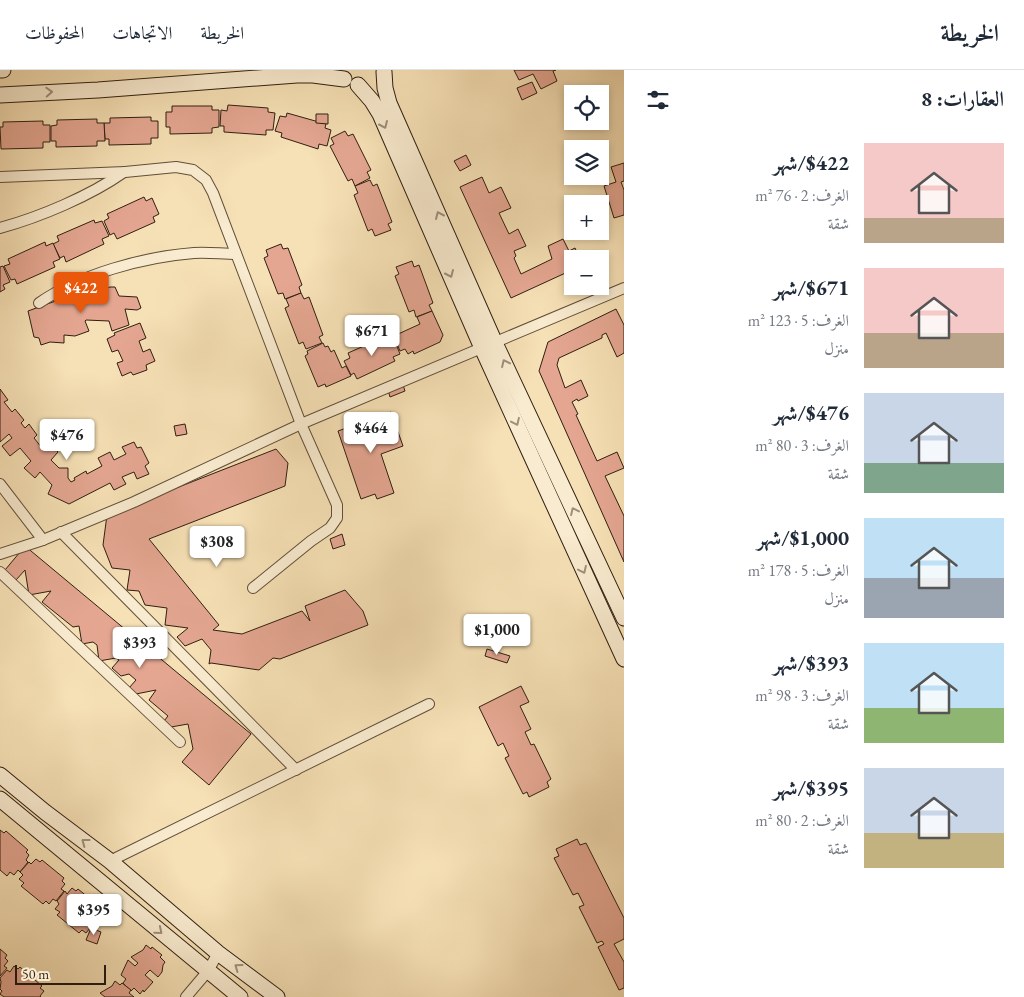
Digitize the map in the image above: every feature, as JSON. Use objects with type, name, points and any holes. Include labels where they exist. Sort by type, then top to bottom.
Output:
[{"type":"main road","points":[[0,95],[313,75],[372,82],[384,71]]},
{"type":"main road","points":[[384,71],[385,88],[389,103],[488,345],[624,618]]},
{"type":"main road","points":[[347,78],[372,101],[380,114],[618,628],[624,659]]},
{"type":"main road","points":[[0,775],[110,861],[218,953],[277,997]]},
{"type":"main road","points":[[0,799],[240,997]]},
{"type":"street","points":[[0,177],[125,172],[176,167],[192,170],[206,180],[213,193],[301,424],[337,505],[337,518],[330,528],[311,540],[253,588]]},
{"type":"street","points":[[0,228],[77,199],[109,183],[125,172]]},
{"type":"street","points":[[39,303],[98,274],[155,259],[194,253],[236,254]]},
{"type":"street","points":[[0,554],[43,540],[134,502],[301,424],[624,288]]},
{"type":"street","points":[[0,484],[43,540]]},
{"type":"street","points":[[62,532],[296,770]]},
{"type":"street","points":[[0,572],[180,742]]},
{"type":"street","points":[[110,861],[429,704]]},
{"type":"street","points":[[186,997],[208,971],[218,953]]},
{"type":"building","points":[[514,70],[556,70],[553,71],[557,81],[541,89],[533,74],[519,80]]},
{"type":"building","points":[[532,82],[537,93],[522,100],[517,88]]},
{"type":"building","points":[[228,105],[268,108],[268,112],[275,113],[273,130],[266,130],[266,135],[224,132],[224,126],[220,126],[221,110],[227,111]]},
{"type":"building","points":[[172,106],[212,106],[212,110],[219,110],[219,127],[212,128],[212,133],[170,134],[170,127],[166,127],[166,112],[172,112]]},
{"type":"building","points":[[287,113],[326,124],[325,128],[331,130],[327,146],[319,144],[318,149],[281,137],[282,133],[275,131],[280,116],[286,117]]},
{"type":"building","points":[[316,114],[328,114],[328,124],[316,123]]},
{"type":"building","points":[[151,117],[151,121],[158,121],[158,138],[151,138],[151,144],[109,145],[109,139],[105,139],[104,123],[110,123],[110,118]]},
{"type":"building","points":[[97,119],[97,123],[104,123],[105,141],[97,141],[97,146],[56,147],[56,141],[51,141],[51,126],[57,125],[57,120]]},
{"type":"building","points":[[43,121],[43,125],[50,125],[50,142],[43,142],[43,148],[1,149],[0,127],[3,127],[3,122]]},
{"type":"building","points":[[345,131],[348,136],[353,134],[371,170],[367,172],[370,178],[355,186],[352,179],[348,181],[330,146],[334,144],[331,138]]},
{"type":"building","points":[[466,155],[471,165],[460,171],[454,161]]},
{"type":"building","points":[[624,163],[624,181],[621,182],[624,190],[624,215],[614,218],[609,195],[607,195],[604,186],[616,182],[611,167]]},
{"type":"building","points":[[482,177],[489,193],[501,187],[511,208],[499,213],[509,234],[518,229],[526,246],[514,251],[516,256],[514,258],[521,274],[552,259],[548,246],[563,239],[568,250],[564,250],[564,274],[511,298],[460,187]]},
{"type":"building","points":[[370,180],[373,186],[377,184],[392,222],[388,224],[391,230],[375,236],[372,229],[368,231],[354,195],[358,193],[355,186]]},
{"type":"building","points":[[144,197],[146,201],[152,198],[159,214],[153,217],[155,222],[117,239],[114,233],[110,235],[104,221],[109,218],[107,214]]},
{"type":"building","points":[[94,220],[95,223],[102,221],[109,236],[102,239],[104,244],[66,262],[64,256],[60,258],[53,244],[59,241],[57,236]]},
{"type":"building","points":[[45,242],[46,246],[53,243],[60,259],[53,262],[55,267],[17,284],[15,279],[11,280],[4,266],[10,264],[8,259]]},
{"type":"building","points":[[281,244],[283,249],[288,248],[302,285],[299,287],[301,293],[285,299],[283,293],[278,294],[264,258],[268,256],[266,250]]},
{"type":"building","points":[[412,261],[414,267],[419,265],[433,303],[429,305],[432,311],[416,317],[414,310],[409,312],[395,276],[399,274],[396,267]]},
{"type":"building","points":[[3,266],[10,282],[3,285],[5,289],[0,292],[0,267]]},
{"type":"building","points":[[94,287],[96,292],[115,287],[119,296],[137,297],[141,308],[137,310],[125,309],[129,325],[112,331],[109,321],[86,320],[89,331],[75,336],[64,335],[64,343],[50,342],[41,345],[39,338],[34,337],[28,311]]},
{"type":"building","points":[[301,293],[304,299],[309,297],[323,335],[319,337],[322,343],[306,349],[303,342],[299,344],[285,308],[289,306],[286,299]]},
{"type":"building","points":[[616,309],[624,325],[624,353],[617,357],[606,333],[602,335],[602,338],[559,358],[557,365],[565,388],[581,380],[588,396],[572,402],[597,461],[617,452],[624,468],[605,476],[624,516],[624,562],[539,371],[548,342]]},
{"type":"building","points":[[432,311],[443,335],[440,342],[414,354],[413,351],[408,354],[405,349],[400,351],[395,339],[398,338],[396,335],[420,324],[417,317]]},
{"type":"building","points":[[140,323],[146,338],[139,341],[143,352],[150,349],[155,361],[146,365],[147,370],[133,375],[131,372],[122,376],[117,363],[123,361],[118,350],[112,352],[107,339],[115,335],[114,333]]},
{"type":"building","points":[[384,337],[386,340],[393,337],[400,354],[393,357],[395,361],[357,379],[354,373],[351,375],[344,361],[350,358],[348,353]]},
{"type":"building","points":[[323,343],[325,347],[328,346],[331,352],[334,350],[342,368],[346,366],[351,376],[326,387],[325,384],[318,387],[305,356],[308,354],[307,351]]},
{"type":"building","points":[[403,385],[405,391],[390,397],[388,390]]},
{"type":"building","points":[[0,389],[8,400],[4,402],[12,412],[15,409],[24,420],[21,423],[25,428],[29,424],[37,435],[34,438],[42,448],[48,442],[58,452],[51,460],[59,468],[68,468],[68,478],[71,482],[86,471],[87,474],[102,466],[98,458],[110,452],[114,460],[126,454],[122,447],[134,442],[137,448],[141,447],[149,463],[145,466],[149,474],[137,479],[134,472],[122,477],[126,484],[114,490],[110,483],[69,504],[48,494],[52,485],[40,472],[35,478],[24,468],[31,461],[20,448],[10,456],[2,446],[12,438],[9,434],[0,442]]},
{"type":"building","points":[[391,412],[403,446],[381,454],[394,493],[377,499],[375,494],[361,499],[338,431]]},
{"type":"building","points":[[185,424],[187,434],[176,436],[174,426]]},
{"type":"building","points":[[276,449],[288,463],[285,486],[149,539],[219,625],[213,630],[242,634],[302,611],[310,621],[305,606],[345,590],[363,611],[368,625],[280,659],[273,658],[259,670],[209,664],[211,650],[202,639],[185,646],[177,637],[188,628],[165,625],[167,608],[145,605],[139,591],[127,590],[130,570],[112,568],[103,545],[107,515]]},
{"type":"building","points":[[342,534],[345,545],[333,549],[330,539]]},
{"type":"building","points":[[25,546],[251,734],[209,785],[182,762],[193,749],[188,724],[171,727],[164,721],[168,716],[149,700],[156,690],[136,694],[129,688],[136,680],[129,674],[121,676],[112,668],[119,660],[116,658],[99,661],[97,645],[93,642],[82,644],[79,626],[73,627],[42,602],[51,591],[29,595],[25,570],[16,580],[5,570]]},
{"type":"building","points":[[502,634],[514,638],[512,644],[499,640]]},
{"type":"building","points":[[487,649],[510,656],[507,663],[485,656]]},
{"type":"building","points":[[521,686],[529,702],[520,706],[531,729],[525,732],[531,745],[534,744],[551,779],[547,782],[549,787],[529,797],[527,792],[523,794],[505,758],[509,756],[503,743],[498,746],[479,707]]},
{"type":"building","points":[[0,830],[4,833],[6,831],[28,850],[26,852],[29,855],[26,860],[28,862],[20,872],[18,870],[14,875],[10,872],[7,876],[0,870]]},
{"type":"building","points":[[577,839],[580,845],[586,843],[624,918],[624,939],[614,944],[624,962],[624,988],[619,990],[598,947],[604,944],[602,941],[597,943],[579,907],[584,905],[578,893],[573,895],[554,858],[559,856],[556,849]]},
{"type":"building","points":[[36,859],[40,862],[42,860],[64,878],[62,881],[65,884],[61,889],[64,891],[56,901],[53,899],[49,904],[46,901],[43,904],[21,886],[24,883],[19,879],[23,875],[20,872],[29,862],[31,864]]},
{"type":"building","points":[[72,888],[76,891],[78,889],[100,907],[98,910],[101,913],[98,918],[100,920],[92,930],[90,928],[86,933],[82,930],[79,933],[57,915],[60,912],[55,909],[59,904],[57,901],[65,891],[67,894]]},
{"type":"building","points":[[91,928],[101,932],[97,944],[86,940]]},
{"type":"building","points":[[146,945],[162,955],[160,957],[165,962],[162,972],[158,977],[150,970],[145,975],[153,982],[140,994],[134,988],[131,991],[123,983],[126,979],[121,975],[128,960],[135,966],[138,963],[131,957],[143,950]]},
{"type":"building","points":[[0,949],[7,955],[5,958],[8,961],[4,966],[7,968],[0,976]]},
{"type":"building","points":[[14,966],[18,969],[20,967],[42,986],[40,988],[44,991],[41,997],[4,997],[0,994],[2,991],[0,989],[0,978],[7,970],[10,972]]},
{"type":"building","points":[[115,981],[120,985],[122,983],[131,990],[129,993],[134,997],[105,997],[100,993],[112,986]]}]
